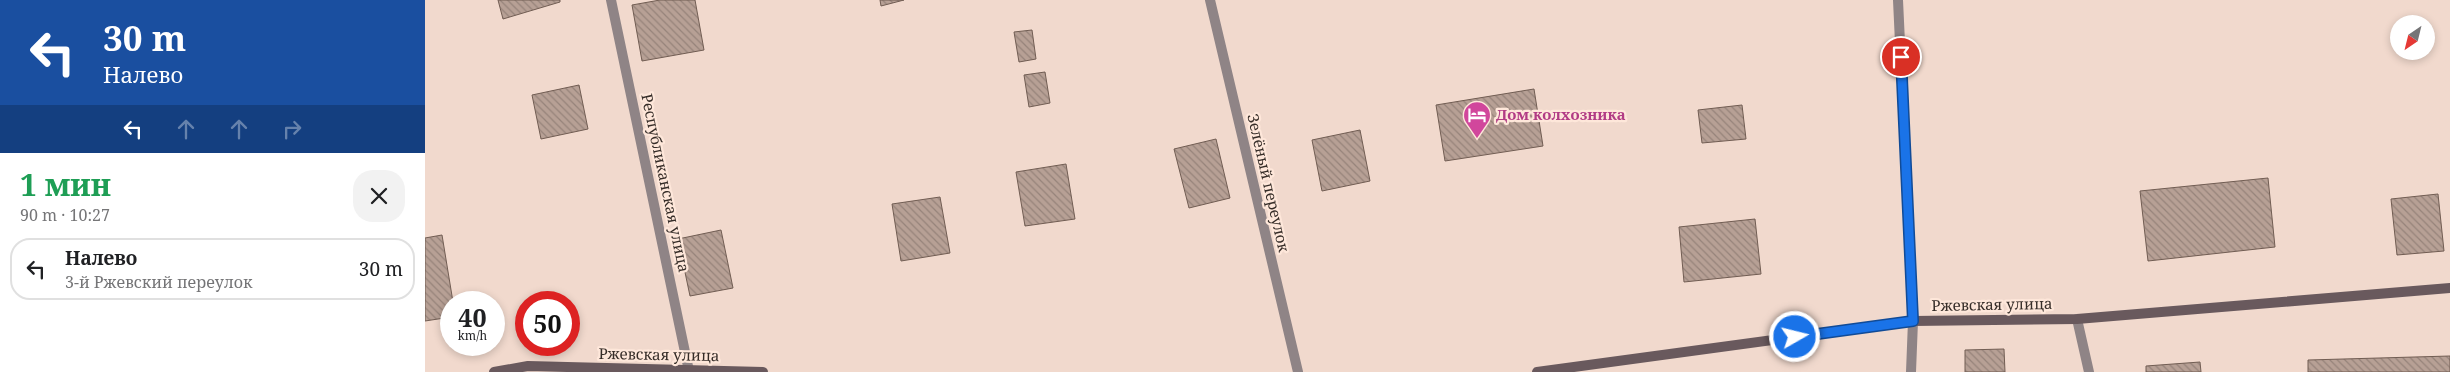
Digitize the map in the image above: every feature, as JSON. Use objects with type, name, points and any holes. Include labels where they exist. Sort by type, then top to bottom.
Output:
[{"type":"main road","name":"Ржевская улица","points":[[1537,372],[1913,321],[2077,319],[2450,288]]},
{"type":"main road","name":"Ржевская улица","points":[[494,372],[529,369],[763,372]]},
{"type":"street","name":"Республиканская улица","points":[[611,0],[689,371]]},
{"type":"street","name":"Зелёный переулок","points":[[1210,0],[1298,372]]},
{"type":"street","points":[[1898,0],[1913,321],[1911,372]]},
{"type":"street","points":[[2077,319],[2089,372]]},
{"type":"building","points":[[498,0],[560,0],[560,2],[503,19]]},
{"type":"building","points":[[660,0],[695,0],[704,50],[642,61],[632,5]]},
{"type":"building","points":[[880,0],[904,0],[881,6]]},
{"type":"building","points":[[1032,30],[1036,59],[1019,62],[1014,32]]},
{"type":"building","points":[[1045,72],[1050,103],[1029,107],[1024,75]]},
{"type":"building","points":[[579,85],[588,129],[541,139],[532,95]]},
{"type":"building","points":[[1534,89],[1543,146],[1445,161],[1436,105]]},
{"type":"building","points":[[1742,105],[1746,139],[1702,143],[1698,110]]},
{"type":"building","points":[[1360,130],[1370,181],[1322,191],[1312,140]]},
{"type":"building","points":[[1216,139],[1230,198],[1189,208],[1174,149]]},
{"type":"building","points":[[1066,164],[1075,219],[1025,226],[1016,172]]},
{"type":"building","points":[[2268,178],[2275,247],[2148,261],[2140,191]]},
{"type":"building","points":[[2438,194],[2444,251],[2397,255],[2391,199]]},
{"type":"building","points":[[940,197],[950,253],[901,261],[892,204]]},
{"type":"building","points":[[1755,219],[1761,274],[1684,282],[1679,227]]},
{"type":"building","points":[[721,230],[733,288],[690,296],[678,239]]},
{"type":"building","points":[[442,235],[451,291],[440,291],[440,319],[425,321],[425,238]]},
{"type":"building","points":[[2004,349],[2005,372],[1965,372],[1965,350]]},
{"type":"building","points":[[2450,356],[2450,372],[2308,372],[2308,360]]},
{"type":"building","points":[[2200,362],[2201,372],[2146,372],[2146,366]]},
{"type":"place","name":"Дом колхозника","points":[[1477,139]]},
{"type":"route","points":[[1795,337],[1913,321],[1901,57]]}]
